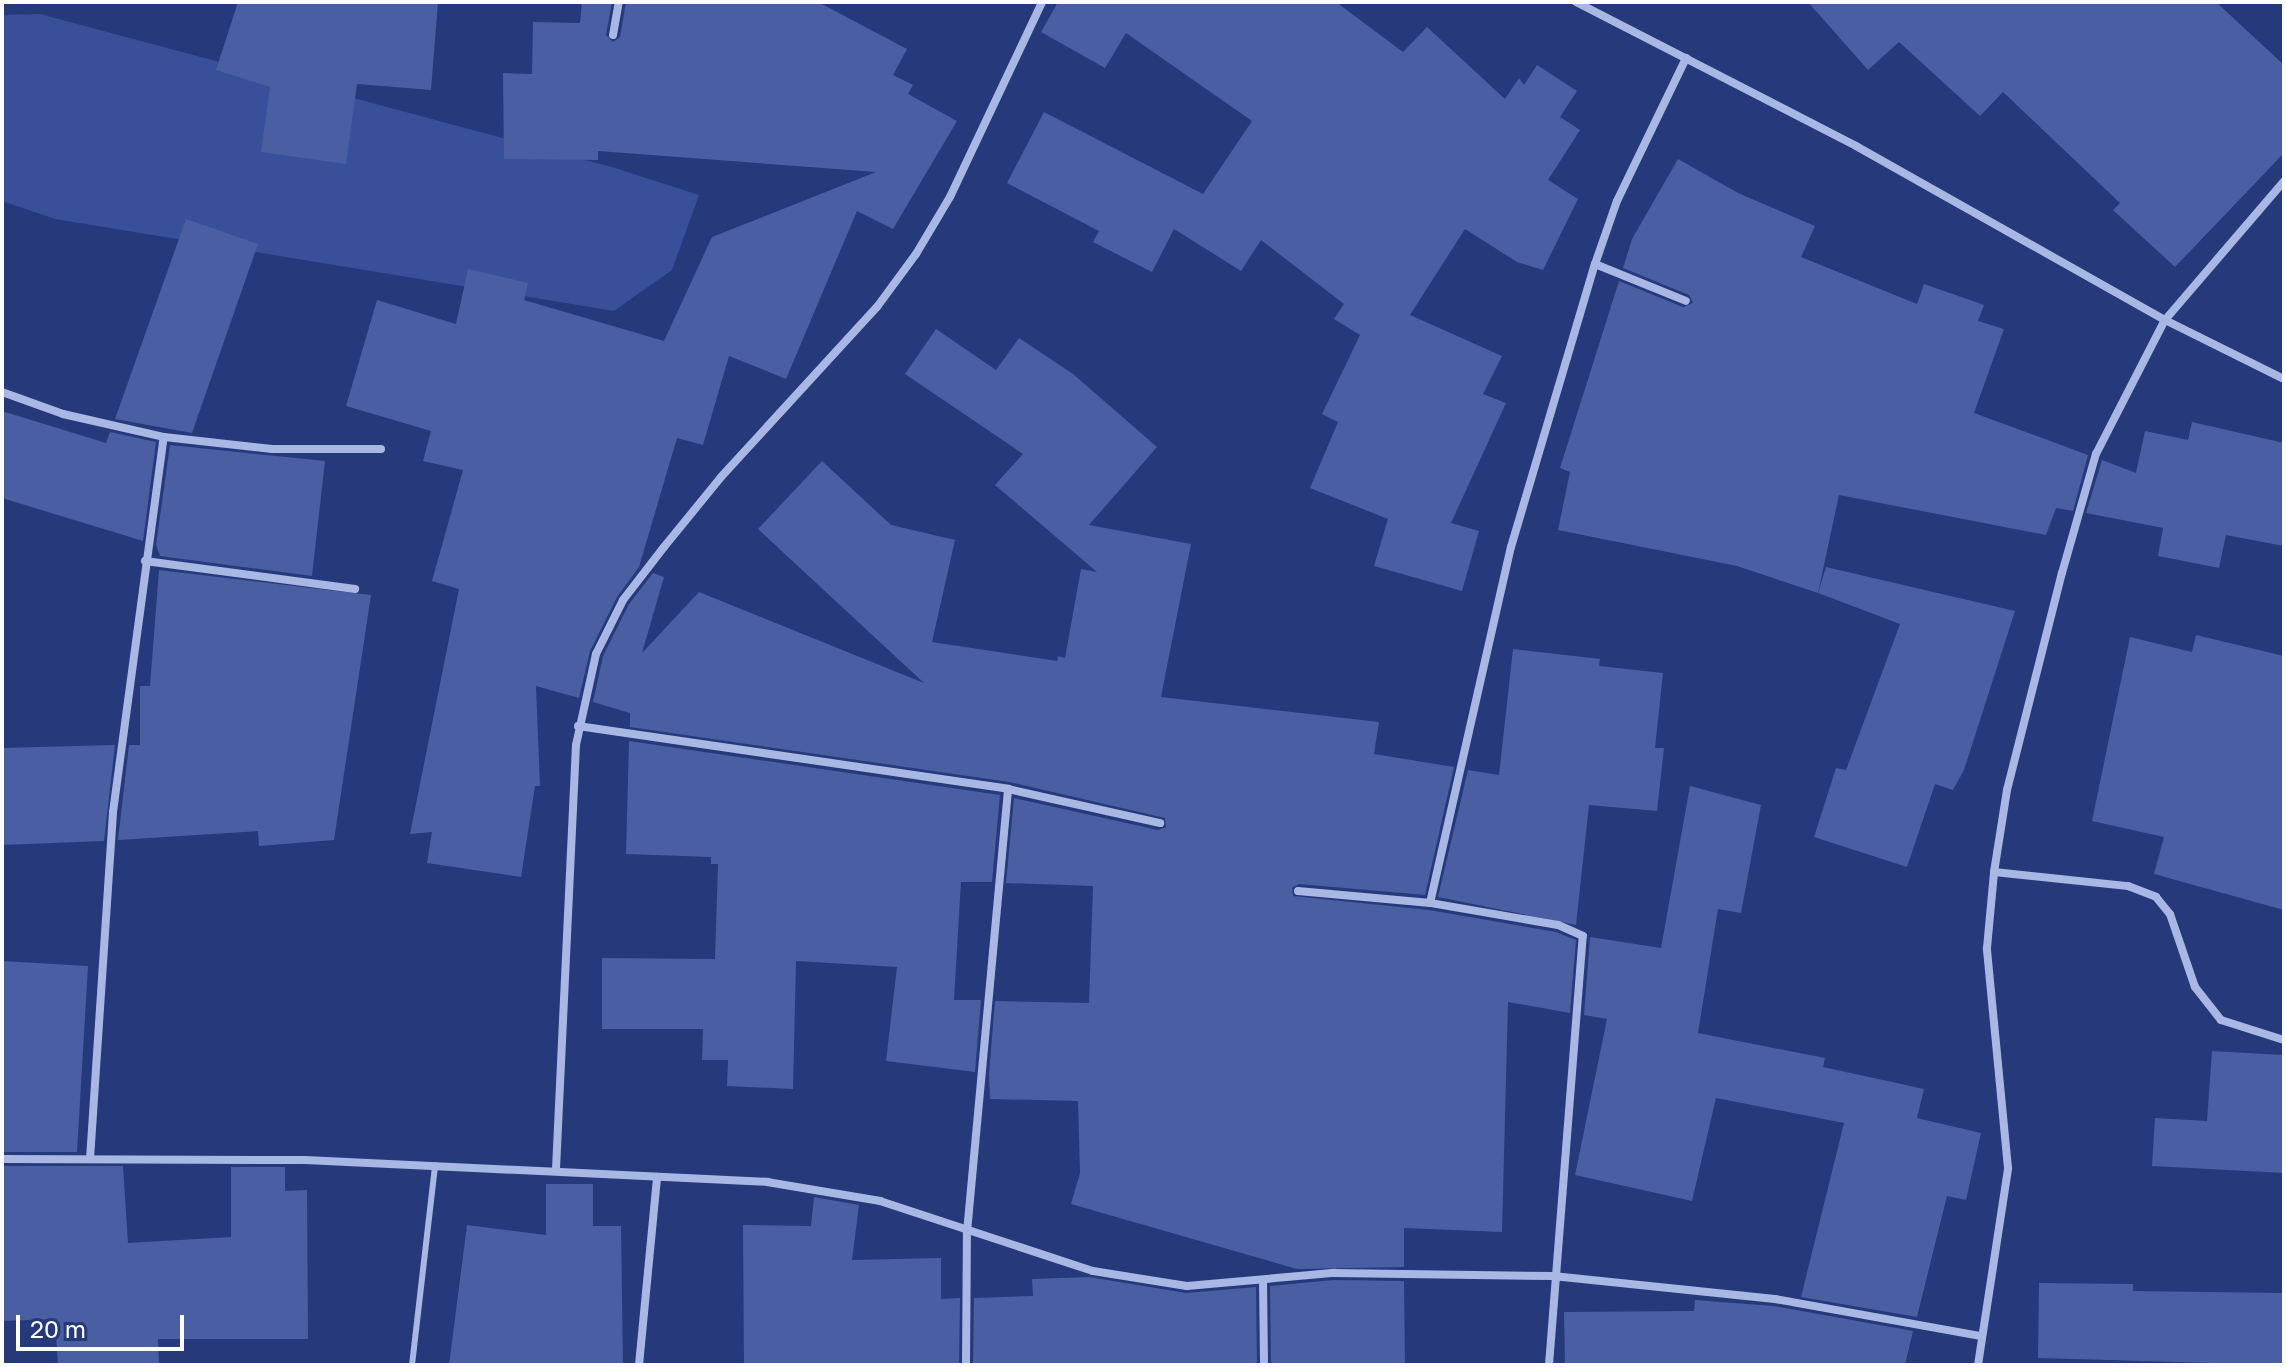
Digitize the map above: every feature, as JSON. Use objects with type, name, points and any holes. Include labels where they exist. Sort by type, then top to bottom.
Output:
[{"type":"street","points":[[613,35],[619,2]]},
{"type":"street","points":[[556,1169],[578,726],[596,654],[623,600],[721,477],[877,307],[916,254],[950,197],[1042,2]]},
{"type":"street","points":[[1576,2],[1869,153],[2165,320],[2284,379]]},
{"type":"street","points":[[1430,903],[1511,547],[1595,264],[1617,201],[1686,58]]},
{"type":"street","points":[[1978,1365],[2008,1168],[1987,948],[1994,872],[2007,790],[2096,454],[2165,320],[2284,181]]},
{"type":"street","points":[[1595,264],[1686,301]]},
{"type":"street","points":[[2,392],[63,414],[164,437],[272,449],[381,449]]},
{"type":"street","points":[[90,1159],[113,812],[164,437]]},
{"type":"street","points":[[145,561],[355,589]]},
{"type":"street","points":[[578,726],[1008,789],[1160,823]]},
{"type":"street","points":[[966,1365],[967,1232],[1008,789]]},
{"type":"street","points":[[1994,872],[2128,886],[2156,897],[2170,914],[2195,987],[2221,1020],[2284,1040]]},
{"type":"street","points":[[1298,891],[1430,903],[1558,925],[1583,936],[1553,1276],[1549,1365]]},
{"type":"street","points":[[2,1159],[435,1165],[767,1182],[880,1201],[967,1232],[1109,1273],[1187,1286],[1334,1273],[1553,1276],[1775,1299],[1980,1336]]},
{"type":"street","points":[[639,1365],[657,1177]]},
{"type":"street","points":[[1263,1280],[1264,1365]]},
{"type":"lane","points":[[412,1365],[435,1165]]},
{"type":"shaded area","points":[[40,14],[615,168],[699,195],[672,270],[614,311],[55,219],[2,201],[2,15]]},
{"type":"building","points":[[238,2],[438,2],[431,90],[357,84],[346,164],[261,152],[270,87],[216,70]]},
{"type":"building","points":[[582,2],[612,2],[606,35],[613,42],[620,37],[626,2],[818,2],[907,49],[893,75],[913,85],[908,94],[957,121],[893,229],[857,211],[786,379],[729,356],[703,445],[677,438],[639,567],[617,597],[590,651],[579,698],[536,686],[540,786],[535,786],[521,877],[427,863],[432,832],[410,834],[459,589],[432,581],[463,470],[423,461],[431,431],[346,406],[377,300],[456,324],[468,269],[528,283],[524,300],[664,341],[712,237],[876,172],[598,151],[598,160],[504,159],[503,73],[532,74],[533,22],[580,23]]},
{"type":"building","points":[[1058,2],[1336,2],[1403,52],[1427,27],[1505,99],[1519,78],[1524,85],[1537,65],[1577,91],[1560,117],[1580,130],[1548,180],[1578,199],[1543,270],[1517,262],[1465,229],[1410,315],[1502,356],[1483,394],[1506,403],[1451,523],[1479,531],[1462,591],[1374,566],[1388,519],[1310,488],[1338,422],[1322,414],[1360,335],[1334,319],[1344,304],[1261,240],[1241,271],[1174,229],[1152,272],[1093,242],[1099,231],[1007,183],[1044,112],[1203,194],[1252,121],[1126,33],[1105,68],[1041,32]]},
{"type":"building","points":[[1808,2],[2216,2],[2284,65],[2284,153],[2175,267],[2113,210],[2120,203],[2003,92],[1980,116],[1899,42],[1868,70]]},
{"type":"building","points":[[1678,159],[1738,193],[1815,226],[1801,257],[1917,304],[1924,284],[1984,305],[1978,321],[2004,329],[1974,413],[2088,455],[2073,511],[2056,508],[2046,535],[1839,495],[1818,593],[1737,566],[1558,530],[1570,472],[1560,468],[1619,281],[1683,307],[1693,303],[1689,295],[1623,268],[1632,239]]},
{"type":"building","points":[[186,219],[258,244],[192,433],[115,419]]},
{"type":"building","points":[[936,329],[996,370],[1019,338],[1073,374],[1157,447],[1089,525],[1191,544],[1161,697],[1379,722],[1374,754],[1454,767],[1425,895],[1299,884],[1292,888],[1293,896],[1429,910],[1556,932],[1576,940],[1570,1013],[1508,1002],[1502,1232],[1404,1228],[1404,1267],[1297,1269],[1071,1204],[1080,1173],[1078,1101],[990,1099],[989,1074],[995,1001],[1089,1003],[1093,886],[1006,883],[1014,798],[1158,830],[1166,827],[1165,818],[1009,782],[630,727],[630,713],[593,702],[603,656],[629,604],[653,573],[664,577],[642,653],[699,592],[924,683],[758,529],[822,461],[891,525],[955,540],[932,642],[1057,661],[1058,656],[1065,658],[1081,569],[1097,572],[995,485],[1023,454],[905,374]]},
{"type":"building","points":[[2,411],[106,443],[110,432],[156,442],[143,541],[2,498]]},
{"type":"building","points":[[2192,422],[2284,443],[2284,546],[2226,535],[2219,568],[2158,556],[2163,528],[2086,513],[2102,460],[2136,473],[2145,431],[2188,440]]},
{"type":"building","points":[[170,445],[325,461],[312,576],[160,556],[156,545]]},
{"type":"building","points":[[1826,567],[2015,611],[1964,770],[1953,790],[1935,784],[1907,867],[1814,837],[1836,768],[1846,770],[1900,624],[1818,593]]},
{"type":"building","points":[[159,570],[371,595],[334,840],[259,846],[258,831],[118,840],[129,745],[140,745],[140,686],[150,686]]},
{"type":"building","points":[[2196,635],[2284,656],[2284,910],[2154,874],[2164,837],[2092,821],[2130,637],[2192,652]]},
{"type":"building","points":[[1513,649],[1600,659],[1599,666],[1663,673],[1655,748],[1664,748],[1657,811],[1589,805],[1576,925],[1438,897],[1468,770],[1499,775]]},
{"type":"building","points":[[629,741],[1000,795],[992,882],[961,882],[954,1000],[981,1000],[975,1072],[886,1061],[897,967],[796,961],[793,1089],[727,1086],[728,1060],[702,1060],[703,1029],[602,1029],[602,958],[715,959],[718,864],[711,864],[711,857],[626,854]]},
{"type":"building","points":[[115,745],[104,841],[2,845],[2,748]]},
{"type":"building","points":[[1690,786],[1761,805],[1741,913],[1718,909],[1698,1033],[1825,1058],[1823,1067],[1924,1089],[1917,1118],[1981,1133],[1966,1200],[1947,1196],[1917,1317],[1801,1297],[1844,1123],[1716,1098],[1692,1201],[1575,1175],[1607,1019],[1584,1015],[1590,937],[1661,948]]},
{"type":"building","points":[[2,961],[88,966],[77,1152],[2,1152]]},
{"type":"building","points":[[2212,1051],[2284,1055],[2284,1173],[2152,1166],[2155,1118],[2207,1121]]},
{"type":"building","points":[[2,1166],[123,1166],[128,1243],[231,1237],[231,1167],[285,1167],[285,1191],[307,1190],[308,1339],[158,1339],[159,1365],[58,1365],[55,1319],[2,1321]]},
{"type":"building","points":[[546,1184],[593,1184],[593,1226],[621,1226],[623,1365],[449,1365],[467,1225],[546,1235]]},
{"type":"building","points":[[814,1197],[859,1205],[852,1260],[941,1258],[941,1299],[960,1298],[959,1365],[744,1365],[743,1225],[811,1226]]},
{"type":"building","points":[[1089,1277],[1186,1293],[1256,1287],[1257,1365],[973,1365],[974,1298],[1033,1296],[1032,1279]]},
{"type":"building","points":[[1334,1280],[1404,1281],[1405,1365],[1271,1365],[1270,1286]]},
{"type":"building","points":[[2039,1283],[2133,1284],[2133,1291],[2283,1293],[2283,1365],[2038,1358]]},
{"type":"building","points":[[1695,1300],[1774,1306],[1913,1331],[1905,1365],[1565,1365],[1564,1312],[1694,1311]]}]
